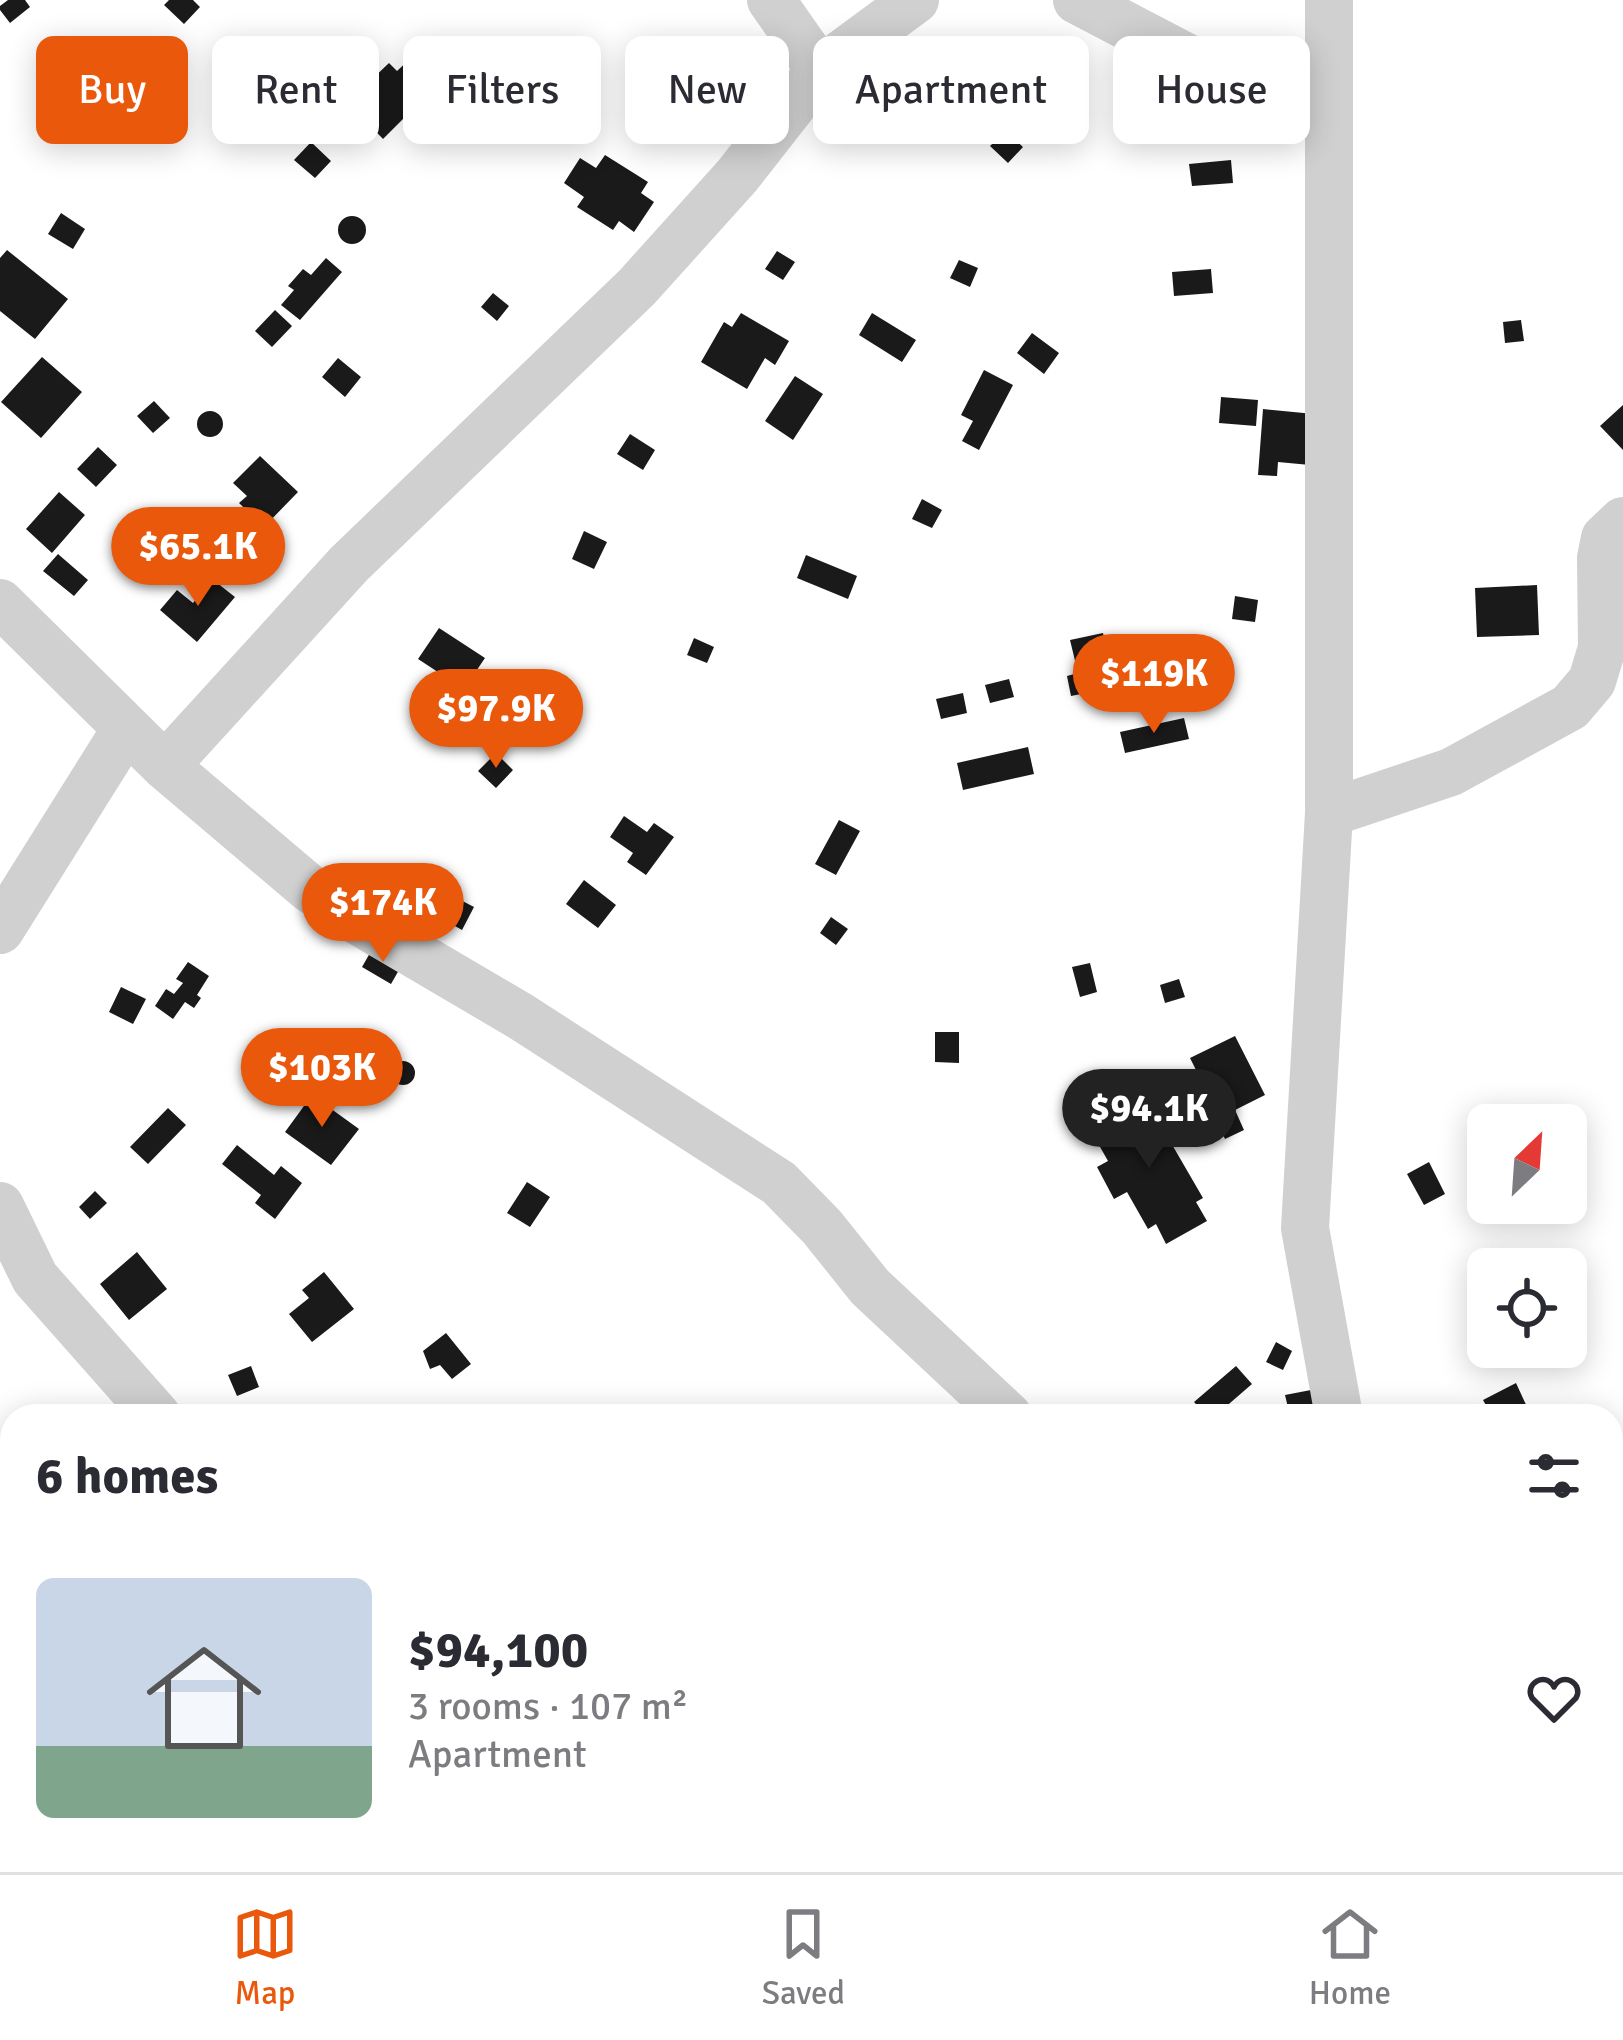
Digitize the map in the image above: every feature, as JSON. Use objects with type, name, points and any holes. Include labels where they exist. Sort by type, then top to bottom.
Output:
[{"type":"street","points":[[771,0],[813,60]]},
{"type":"street","points":[[866,36],[915,0]]},
{"type":"street","points":[[1076,0],[1207,68],[1328,93]]},
{"type":"street","points":[[1329,0],[1329,813],[1305,1228],[1337,1404]]},
{"type":"street","points":[[165,766],[349,564],[637,286],[737,176],[813,79]]},
{"type":"street","points":[[1329,813],[1451,772],[1570,707],[1592,681],[1602,648],[1600,558],[1605,538],[1623,521]]},
{"type":"street","points":[[0,603],[165,766],[309,888],[520,1016],[779,1183],[870,1287],[995,1404]]},
{"type":"street","points":[[0,930],[126,729]]},
{"type":"street","points":[[0,1206],[35,1278],[146,1404]]},
{"type":"building","points":[[8,0],[25,0],[30,7],[10,23],[0,10]]},
{"type":"building","points":[[169,0],[193,0],[200,7],[184,24],[164,5]]},
{"type":"building","points":[[389,63],[397,71],[403,65],[403,119],[383,139],[379,135],[379,73]]},
{"type":"building","points":[[313,144],[331,161],[315,178],[294,160]]},
{"type":"building","points":[[1020,144],[1023,147],[1008,163],[990,146]]},
{"type":"building","points":[[605,155],[648,182],[641,193],[654,202],[634,232],[619,221],[613,230],[577,207],[584,197],[564,183],[580,158],[596,168]]},
{"type":"building","points":[[1231,160],[1233,183],[1192,186],[1189,164]]},
{"type":"building","points":[[61,213],[85,229],[73,249],[48,234]]},
{"type":"building","points":[[352,216],[362,220],[366,230],[362,240],[352,244],[342,240],[338,230],[342,220]]},
{"type":"building","points":[[7,250],[68,299],[35,339],[0,311],[0,258]]},
{"type":"building","points":[[777,251],[795,262],[783,280],[765,269]]},
{"type":"building","points":[[326,258],[342,272],[300,320],[281,305],[294,290],[288,286],[303,269],[311,275]]},
{"type":"building","points":[[959,260],[978,268],[970,287],[950,278]]},
{"type":"building","points":[[1211,269],[1213,293],[1174,296],[1172,272]]},
{"type":"building","points":[[493,293],[509,306],[497,321],[481,307]]},
{"type":"building","points":[[275,310],[292,326],[272,347],[255,331]]},
{"type":"building","points":[[741,313],[789,341],[775,365],[765,358],[747,389],[701,362],[724,322],[732,327]]},
{"type":"building","points":[[872,313],[916,340],[902,362],[859,335]]},
{"type":"building","points":[[1521,320],[1524,341],[1505,343],[1503,322]]},
{"type":"building","points":[[1032,333],[1059,353],[1044,374],[1017,353]]},
{"type":"building","points":[[42,357],[82,392],[41,438],[1,402]]},
{"type":"building","points":[[338,358],[361,377],[345,397],[322,377]]},
{"type":"building","points":[[984,370],[1013,385],[979,450],[962,441],[973,421],[961,415]]},
{"type":"building","points":[[795,376],[823,394],[793,440],[765,421]]},
{"type":"building","points":[[1221,397],[1258,400],[1256,426],[1219,423]]},
{"type":"building","points":[[154,401],[170,418],[153,433],[137,416]]},
{"type":"building","points":[[1623,405],[1623,450],[1600,426]]},
{"type":"building","points":[[1263,409],[1314,414],[1310,465],[1278,462],[1277,476],[1258,475]]},
{"type":"building","points":[[210,411],[223,424],[210,437],[197,424]]},
{"type":"building","points":[[630,434],[655,450],[643,470],[617,454]]},
{"type":"building","points":[[98,447],[117,465],[96,487],[77,469]]},
{"type":"building","points":[[260,456],[298,492],[264,527],[239,503],[247,496],[233,483]]},
{"type":"building","points":[[59,492],[85,515],[52,553],[26,529]]},
{"type":"building","points":[[922,499],[942,510],[932,528],[912,519]]},
{"type":"building","points":[[584,531],[607,542],[594,569],[572,559]]},
{"type":"building","points":[[244,537],[259,549],[240,572],[225,559]]},
{"type":"building","points":[[58,554],[88,580],[74,596],[43,571]]},
{"type":"building","points":[[806,555],[857,576],[848,599],[797,578]]},
{"type":"building","points":[[212,579],[235,597],[197,642],[160,610],[177,590],[193,603]]},
{"type":"building","points":[[1537,585],[1539,635],[1477,637],[1475,588]]},
{"type":"building","points":[[1235,596],[1258,600],[1255,622],[1232,619]]},
{"type":"building","points":[[439,628],[485,658],[464,689],[418,659]]},
{"type":"building","points":[[1103,633],[1115,687],[1071,696],[1067,676],[1078,673],[1070,640]]},
{"type":"building","points":[[694,638],[714,647],[707,663],[687,655]]},
{"type":"building","points":[[1009,679],[1014,697],[990,703],[985,685]]},
{"type":"building","points":[[963,693],[967,713],[941,719],[936,699]]},
{"type":"building","points":[[1184,718],[1189,739],[1125,753],[1120,732]]},
{"type":"building","points":[[1028,747],[1034,774],[963,790],[957,763]]},
{"type":"building","points":[[496,753],[513,770],[496,788],[478,771]]},
{"type":"building","points":[[624,816],[647,832],[654,823],[674,837],[646,875],[627,862],[633,853],[610,837]]},
{"type":"building","points":[[839,820],[860,831],[836,875],[815,864]]},
{"type":"building","points":[[584,880],[616,905],[598,928],[566,904]]},
{"type":"building","points":[[449,894],[474,907],[462,930],[437,916]]},
{"type":"building","points":[[831,917],[848,929],[836,945],[820,933]]},
{"type":"building","points":[[374,946],[403,963],[391,984],[362,967]]},
{"type":"building","points":[[188,962],[209,976],[194,1008],[185,1002],[173,1019],[155,1006],[166,989],[174,994],[183,983],[176,979]]},
{"type":"building","points":[[1090,963],[1097,992],[1080,997],[1072,967]]},
{"type":"building","points":[[1179,979],[1185,997],[1165,1003],[1160,985]]},
{"type":"building","points":[[121,987],[146,999],[133,1024],[109,1012]]},
{"type":"building","points":[[935,1032],[959,1032],[959,1063],[935,1062]]},
{"type":"building","points":[[1235,1036],[1265,1095],[1235,1110],[1244,1130],[1225,1139],[1216,1120],[1220,1118],[1190,1058]]},
{"type":"building","points":[[403,1061],[412,1064],[412,1082],[403,1085],[394,1082],[391,1073],[394,1064]]},
{"type":"building","points":[[312,1095],[359,1129],[331,1165],[285,1132]]},
{"type":"building","points":[[1145,1098],[1203,1198],[1196,1202],[1207,1221],[1166,1244],[1156,1224],[1148,1229],[1127,1192],[1114,1199],[1097,1167],[1108,1161],[1090,1129]]},
{"type":"building","points":[[168,1108],[186,1125],[148,1164],[130,1147]]},
{"type":"building","points":[[237,1145],[274,1175],[281,1166],[302,1183],[275,1219],[255,1203],[261,1195],[222,1164]]},
{"type":"building","points":[[1429,1162],[1445,1194],[1424,1205],[1407,1174]]},
{"type":"building","points":[[527,1182],[550,1197],[530,1227],[507,1213]]},
{"type":"building","points":[[95,1191],[107,1203],[90,1219],[79,1207]]},
{"type":"building","points":[[137,1252],[167,1289],[129,1320],[100,1284]]},
{"type":"building","points":[[324,1272],[354,1309],[312,1342],[289,1314],[309,1298],[302,1290]]},
{"type":"building","points":[[446,1333],[471,1364],[452,1379],[440,1365],[430,1369],[423,1351]]},
{"type":"building","points":[[1276,1342],[1292,1351],[1283,1370],[1266,1362]]},
{"type":"building","points":[[251,1366],[259,1387],[237,1396],[228,1375]]},
{"type":"building","points":[[1236,1366],[1252,1384],[1229,1404],[1194,1402]]},
{"type":"building","points":[[1516,1383],[1526,1404],[1485,1404],[1483,1400]]},
{"type":"building","points":[[1311,1390],[1314,1404],[1287,1404],[1285,1395]]}]
